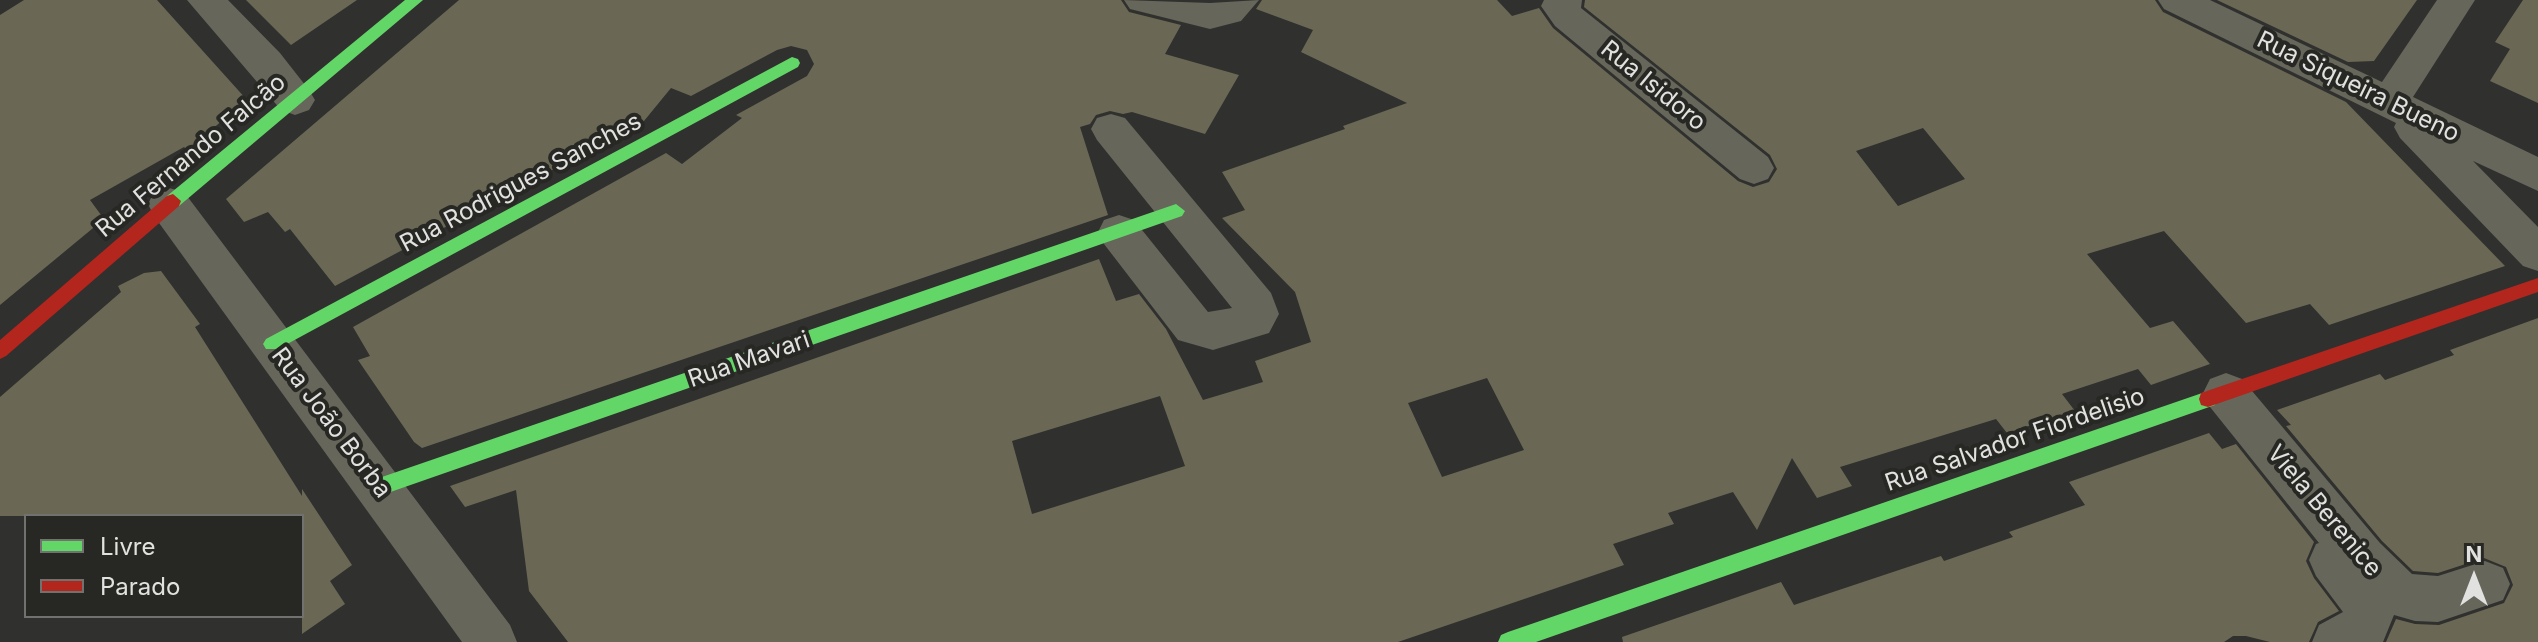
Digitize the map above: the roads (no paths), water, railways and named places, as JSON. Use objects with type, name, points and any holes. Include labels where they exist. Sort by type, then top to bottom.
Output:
[{"type":"street","points":[[206,0],[266,63],[295,100]]},
{"type":"street","name":"Rua Fernando Falcão","points":[[0,351],[169,204],[415,0]]},
{"type":"street","points":[[1143,0],[1210,16],[1228,12],[1240,0]]},
{"type":"street","name":"Rua Isidoro","points":[[1563,0],[1560,6],[1568,17],[1754,168]]},
{"type":"street","name":"Rua Siqueira Bueno","points":[[2177,0],[2538,175]]},
{"type":"street","points":[[2456,0],[2390,102],[2538,254]]},
{"type":"street","name":"Rua Rodrigues Sanches","points":[[272,344],[792,63]]},
{"type":"street","points":[[1111,129],[1256,306],[1257,314],[1253,320],[1213,332],[1194,327],[1119,232]]},
{"type":"street","points":[[2500,216],[2509,206],[2538,191]]},
{"type":"street","name":"Rua João Borba","points":[[169,204],[492,642]]},
{"type":"street","name":"Rua Mavari","points":[[379,487],[1176,211]]},
{"type":"street","name":"Rua Salvador Fiordelisio","points":[[1508,642],[2538,285]]},
{"type":"street","name":"Viela Berenice","points":[[2215,397],[2397,593],[2438,599],[2485,584]]},
{"type":"street","name":"Viela Berenice","points":[[2215,397],[2365,602],[2369,613],[2368,623],[2353,636],[2337,642]]}]
